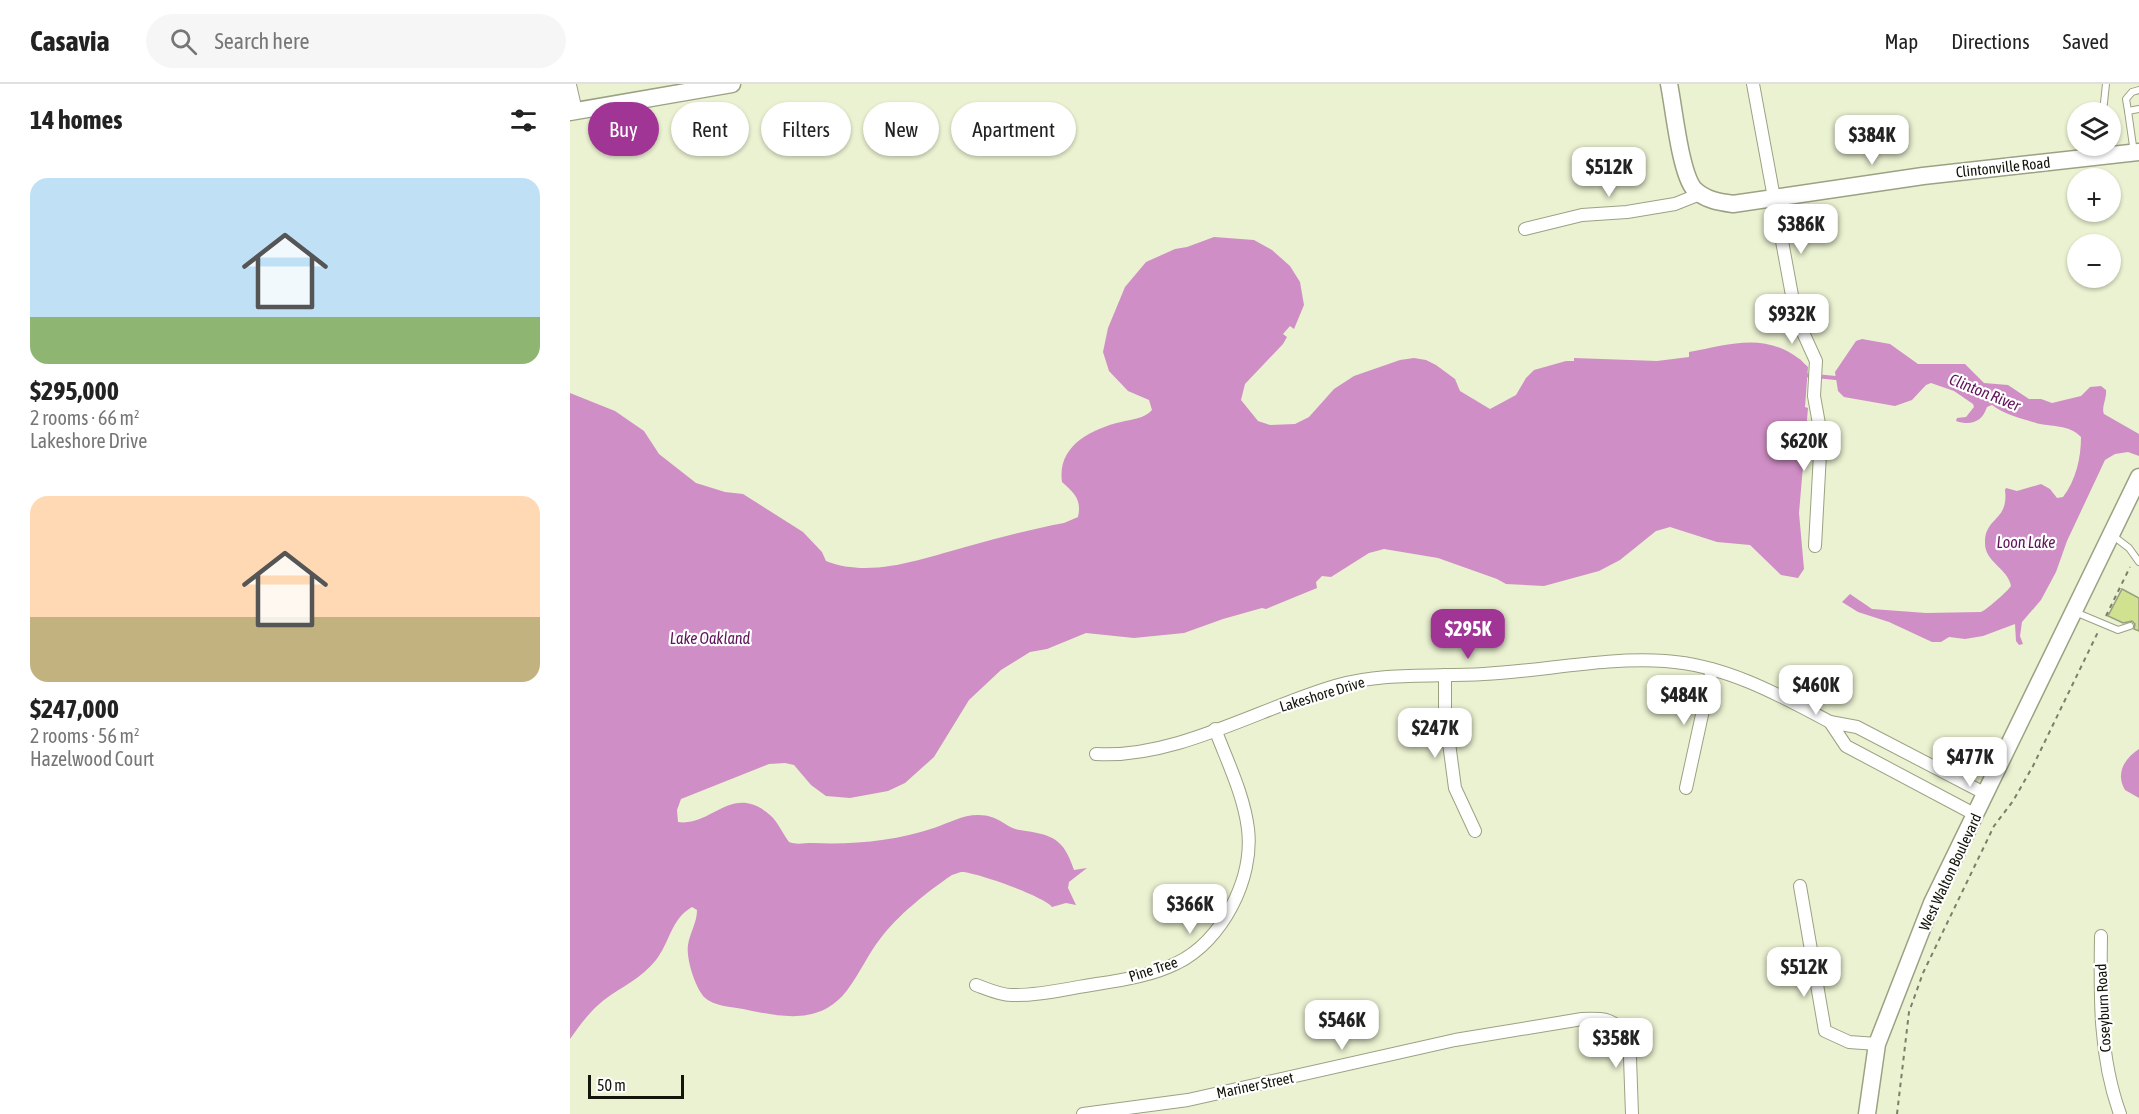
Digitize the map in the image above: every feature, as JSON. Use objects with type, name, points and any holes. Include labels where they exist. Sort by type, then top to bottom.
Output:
[{"type":"street","points":[[570,85],[573,111],[732,84]]},
{"type":"street","points":[[1525,229],[1582,215],[1627,212],[1676,204],[1700,194],[1688,177],[1669,84]]},
{"type":"street","points":[[1754,84],[1797,317],[1816,361],[1814,396],[1821,435],[1815,546]]},
{"type":"street","name":"Clintonville Road","points":[[2121,152],[2136,152]]},
{"type":"street","name":"Clintonville Road","points":[[1700,194],[1712,201],[1733,204],[2067,155]]},
{"type":"street","name":"West Walton Boulevard","points":[[1867,1114],[1877,1044],[1932,903],[2138,479]]},
{"type":"street","name":"Lakeshore Drive","points":[[1096,754],[1115,755],[1145,750],[1215,729],[1335,686],[1381,677],[1508,673],[1626,660],[1667,661],[1712,669],[1768,690],[1830,722],[1857,727],[1986,794]]},
{"type":"street","points":[[1686,788],[1712,669]]},
{"type":"street","points":[[1445,675],[1445,713],[1455,788],[1475,831]]},
{"type":"street","name":"Lakeshore Drive","points":[[1830,722],[1846,746],[1976,815]]},
{"type":"street","name":"Pine Tree","points":[[976,986],[1009,996],[1108,982],[1177,963],[1198,948],[1226,917],[1238,895],[1249,854],[1244,808],[1215,729]]},
{"type":"street","points":[[1800,886],[1825,1031],[1849,1042],[1877,1044]]},
{"type":"street","name":"Coseyburn Road","points":[[2101,936],[2100,999],[2103,1039],[2112,1092],[2120,1114]]},
{"type":"street","name":"Mariner Street","points":[[1083,1114],[1188,1100],[1455,1040],[1582,1019],[1603,1018],[1614,1022],[1626,1032],[1630,1058],[1632,1114]]},
{"type":"lane","points":[[2104,102],[2106,84]]},
{"type":"lane","points":[[2136,152],[2126,99],[2132,92],[2139,90]]},
{"type":"lane","points":[[2128,111],[2139,109]]},
{"type":"lane","points":[[2112,535],[2139,562]]},
{"type":"lane","points":[[2075,612],[2118,630],[2130,626]]},
{"type":"path","points":[[1897,1114],[1909,1012],[1923,973],[1994,826],[2013,801],[2033,766],[2134,555]]},
{"type":"water","name":"Lake Oakland","points":[[1214,237],[1254,240],[1272,250],[1290,266],[1300,282],[1304,305],[1294,329],[1290,326],[1283,334],[1287,337],[1283,344],[1245,384],[1241,400],[1258,421],[1270,425],[1295,424],[1309,417],[1334,389],[1354,376],[1400,360],[1414,358],[1436,365],[1455,379],[1460,391],[1490,409],[1516,395],[1526,378],[1534,370],[1574,361],[1574,358],[1657,361],[1689,357],[1689,352],[1745,343],[1772,345],[1785,350],[1808,367],[1805,407],[1808,408],[1799,513],[1804,569],[1798,578],[1781,575],[1750,545],[1717,542],[1670,527],[1656,531],[1620,560],[1599,571],[1544,586],[1506,584],[1438,558],[1384,549],[1369,553],[1331,577],[1322,576],[1316,582],[1317,588],[1266,609],[1262,608],[1223,619],[1184,633],[1134,638],[1086,633],[1047,649],[1030,652],[1001,670],[969,700],[934,757],[905,783],[888,791],[850,798],[826,796],[811,785],[794,765],[769,764],[681,799],[677,810],[678,822],[690,822],[733,804],[744,803],[757,806],[770,815],[789,842],[797,844],[874,841],[934,828],[966,816],[992,817],[1015,829],[1048,836],[1061,844],[1074,870],[1087,868],[1069,882],[1068,888],[1076,905],[1066,903],[1052,907],[1024,891],[993,880],[961,872],[952,875],[913,904],[887,930],[848,989],[837,1001],[826,1009],[800,1016],[728,1007],[704,997],[694,980],[688,958],[688,945],[697,915],[697,910],[692,907],[679,918],[656,960],[638,977],[599,1004],[570,1039],[570,393],[615,411],[644,431],[659,454],[696,483],[725,492],[743,494],[803,532],[822,552],[826,561],[861,568],[916,561],[1005,536],[1064,523],[1078,517],[1078,501],[1062,482],[1065,458],[1071,449],[1078,441],[1098,429],[1142,417],[1152,410],[1149,400],[1128,391],[1109,371],[1103,352],[1108,328],[1125,287],[1146,262],[1175,249]]},
{"type":"water","name":"Loon Lake","points":[[1862,339],[1890,344],[1918,364],[1965,364],[1984,383],[2008,385],[2029,399],[2041,399],[2052,403],[2081,396],[2090,387],[2101,386],[2106,390],[2104,414],[2139,434],[2139,456],[2128,452],[2115,454],[2105,460],[2067,541],[2056,572],[2041,600],[2022,622],[2020,636],[2023,644],[2019,645],[2016,641],[2015,624],[1983,636],[1965,639],[1949,637],[1941,642],[1932,642],[1889,622],[1858,612],[1842,602],[1850,594],[1872,609],[1926,613],[1983,611],[2011,586],[2006,574],[1988,555],[1985,542],[1989,528],[2004,508],[2006,488],[2017,491],[2041,484],[2050,489],[2057,498],[2063,497],[2077,468],[2081,437],[2071,430],[2019,418],[1992,405],[1987,407],[1975,422],[1956,421],[1957,418],[1966,417],[1974,407],[1973,404],[1954,391],[1931,383],[1926,385],[1912,400],[1895,406],[1844,397],[1838,391],[1835,372],[1856,341]]},
{"type":"water","points":[[2139,749],[2139,798],[2125,790],[2121,772],[2126,761]]},
{"type":"building","points":[[2122,589],[2139,598],[2139,631],[2134,629],[2135,624],[2132,621],[2123,623],[2108,616]]},
{"type":"waterway","name":"Clinton River","points":[[1804,375],[1836,378]]}]
